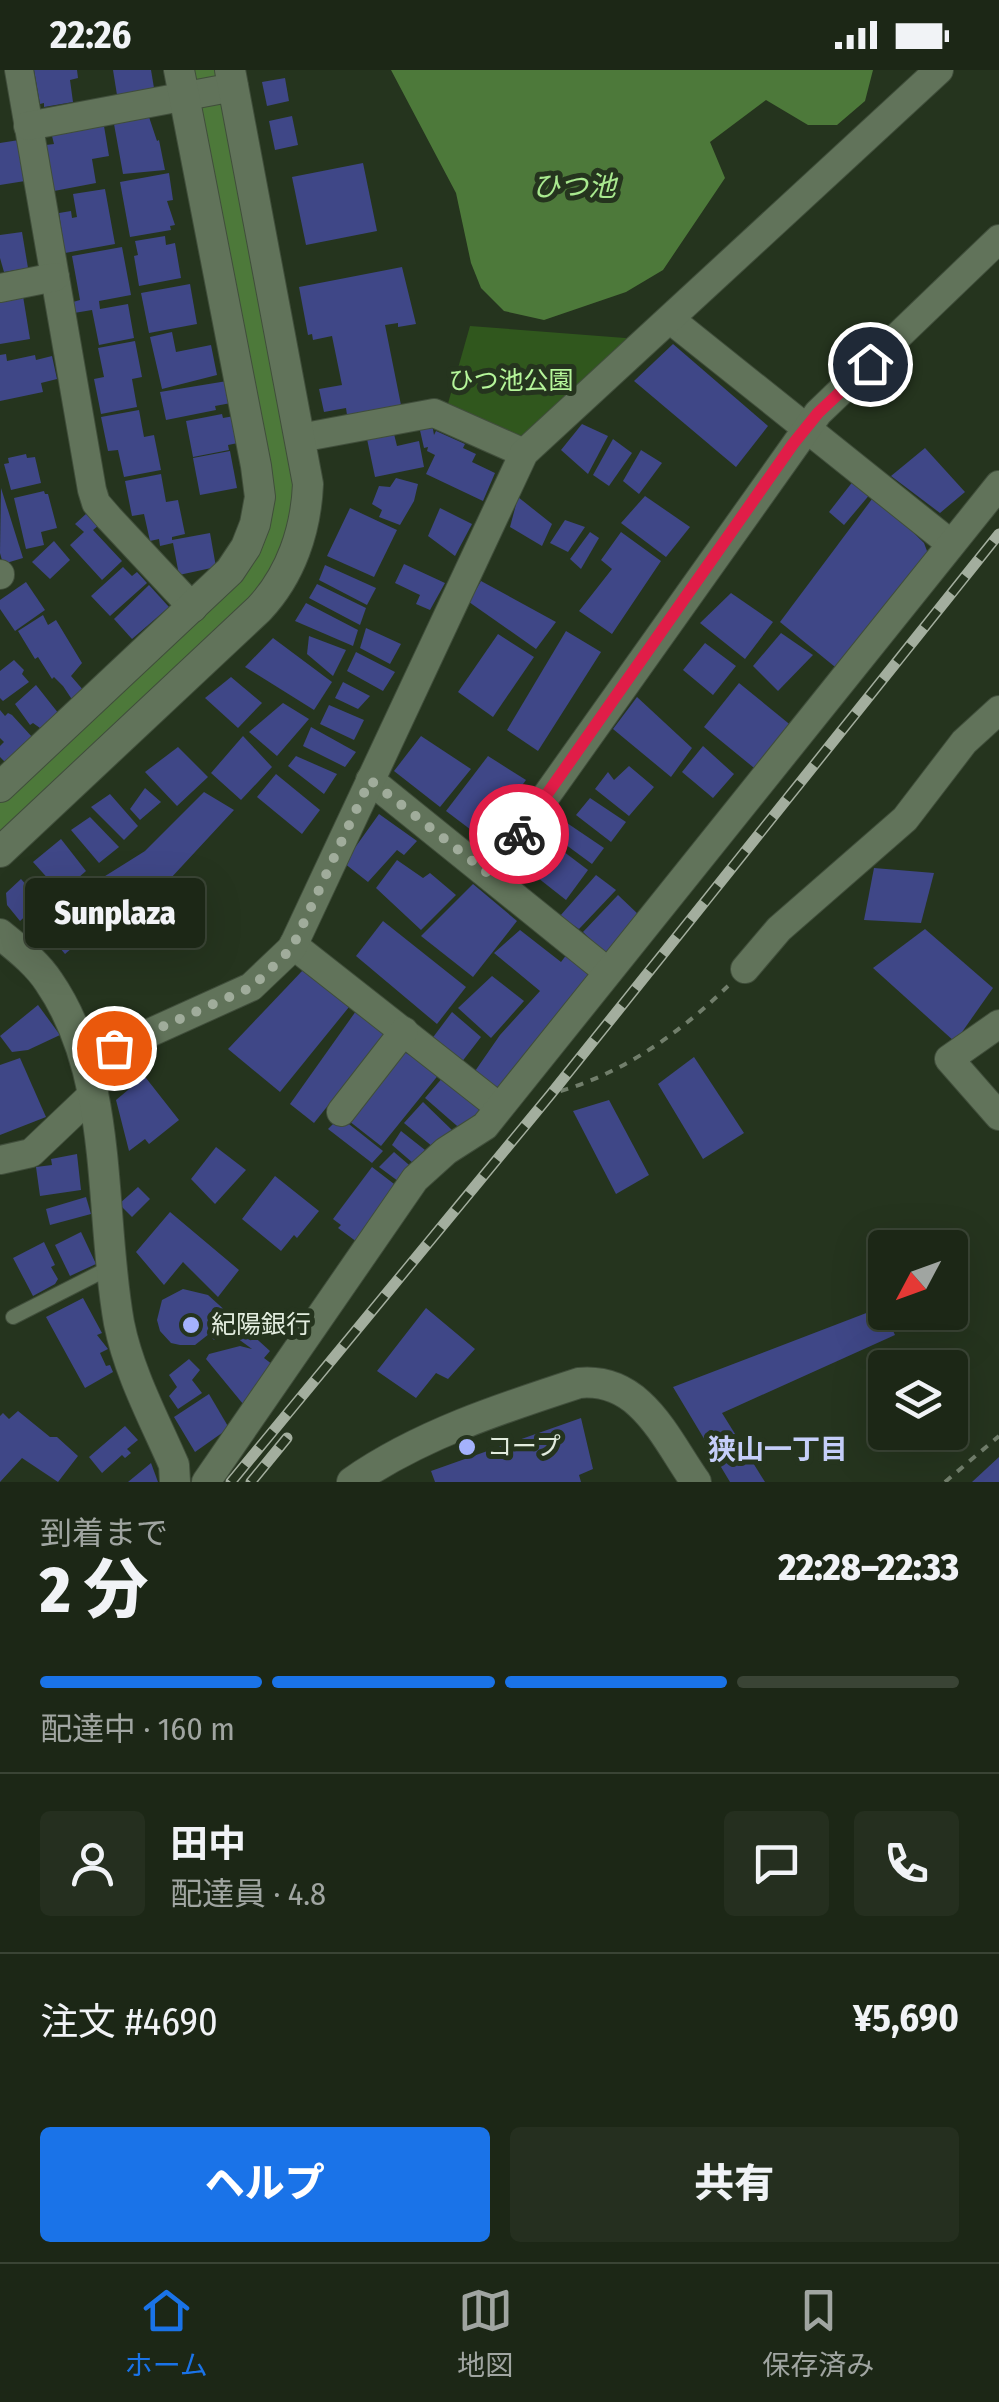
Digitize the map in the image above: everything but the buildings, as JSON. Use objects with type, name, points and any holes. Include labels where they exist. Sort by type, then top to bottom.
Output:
[{"type":"street","points":[[19,70],[96,503],[193,608]]},
{"type":"street","points":[[85,1062],[252,987],[273,970],[294,944],[524,453],[939,70]]},
{"type":"street","points":[[28,126],[207,85]]},
{"type":"street","points":[[0,852],[270,598],[287,569],[305,517],[308,484],[300,438],[207,85]]},
{"type":"street","points":[[1,784],[230,571],[255,524],[260,496],[207,85]]},
{"type":"street","points":[[490,875],[818,413],[999,240]]},
{"type":"street","points":[[0,288],[55,277]]},
{"type":"street","points":[[671,320],[951,544]]},
{"type":"street","points":[[300,438],[434,413],[524,453]]},
{"type":"street","points":[[206,1482],[415,1179],[485,1126],[999,485]]},
{"type":"street","points":[[746,969],[779,929],[904,819],[964,742],[999,710]]},
{"type":"street","points":[[370,780],[608,972]]},
{"type":"street","points":[[0,934],[48,980],[72,1022],[85,1062],[108,1198],[120,1325],[132,1368],[174,1465],[175,1482]]},
{"type":"street","points":[[294,944],[499,1108]]},
{"type":"street","points":[[999,1024],[949,1059],[999,1116]]},
{"type":"street","points":[[341,1112],[404,1031]]},
{"type":"street","points":[[0,1160],[31,1153],[92,1095]]},
{"type":"street","points":[[352,1482],[466,1424],[565,1388],[598,1381],[630,1393],[645,1408],[696,1482]]},
{"type":"lane","points":[[13,1316],[112,1267]]},
{"type":"path","points":[[540,1096],[602,1078],[693,1020],[746,969]]},
{"type":"path","points":[[945,1482],[999,1436]]},
{"type":"green space","name":"ひつ池公園","points":[[470,326],[638,339],[523,444],[447,407]]},
{"type":"water","name":"ひつ池","points":[[391,70],[873,70],[865,101],[837,125],[808,125],[766,100],[710,142],[725,178],[663,270],[626,292],[544,320],[504,311],[481,288],[471,263],[456,193]]},
{"type":"waterway","points":[[0,822],[250,585],[273,541],[281,495],[280,461],[202,70]]},
{"type":"railway","points":[[231,1482],[551,1094],[999,534]]},
{"type":"railway","points":[[251,1482],[287,1438]]},
{"type":"way so far","points":[[114,1048],[252,987],[273,970],[292,948],[370,780],[490,875],[519,834]]},
{"type":"place","name":"Sunplaza","points":[[114,1048]]},
{"type":"place","name":"紀陽銀行","points":[[191,1325]]},
{"type":"place","name":"コープ","points":[[467,1447]]},
{"type":"district","name":"狭山一丁目","points":[[778,1449]]},
{"type":"route","points":[[519,834],[793,444],[818,413],[870,364]]}]
